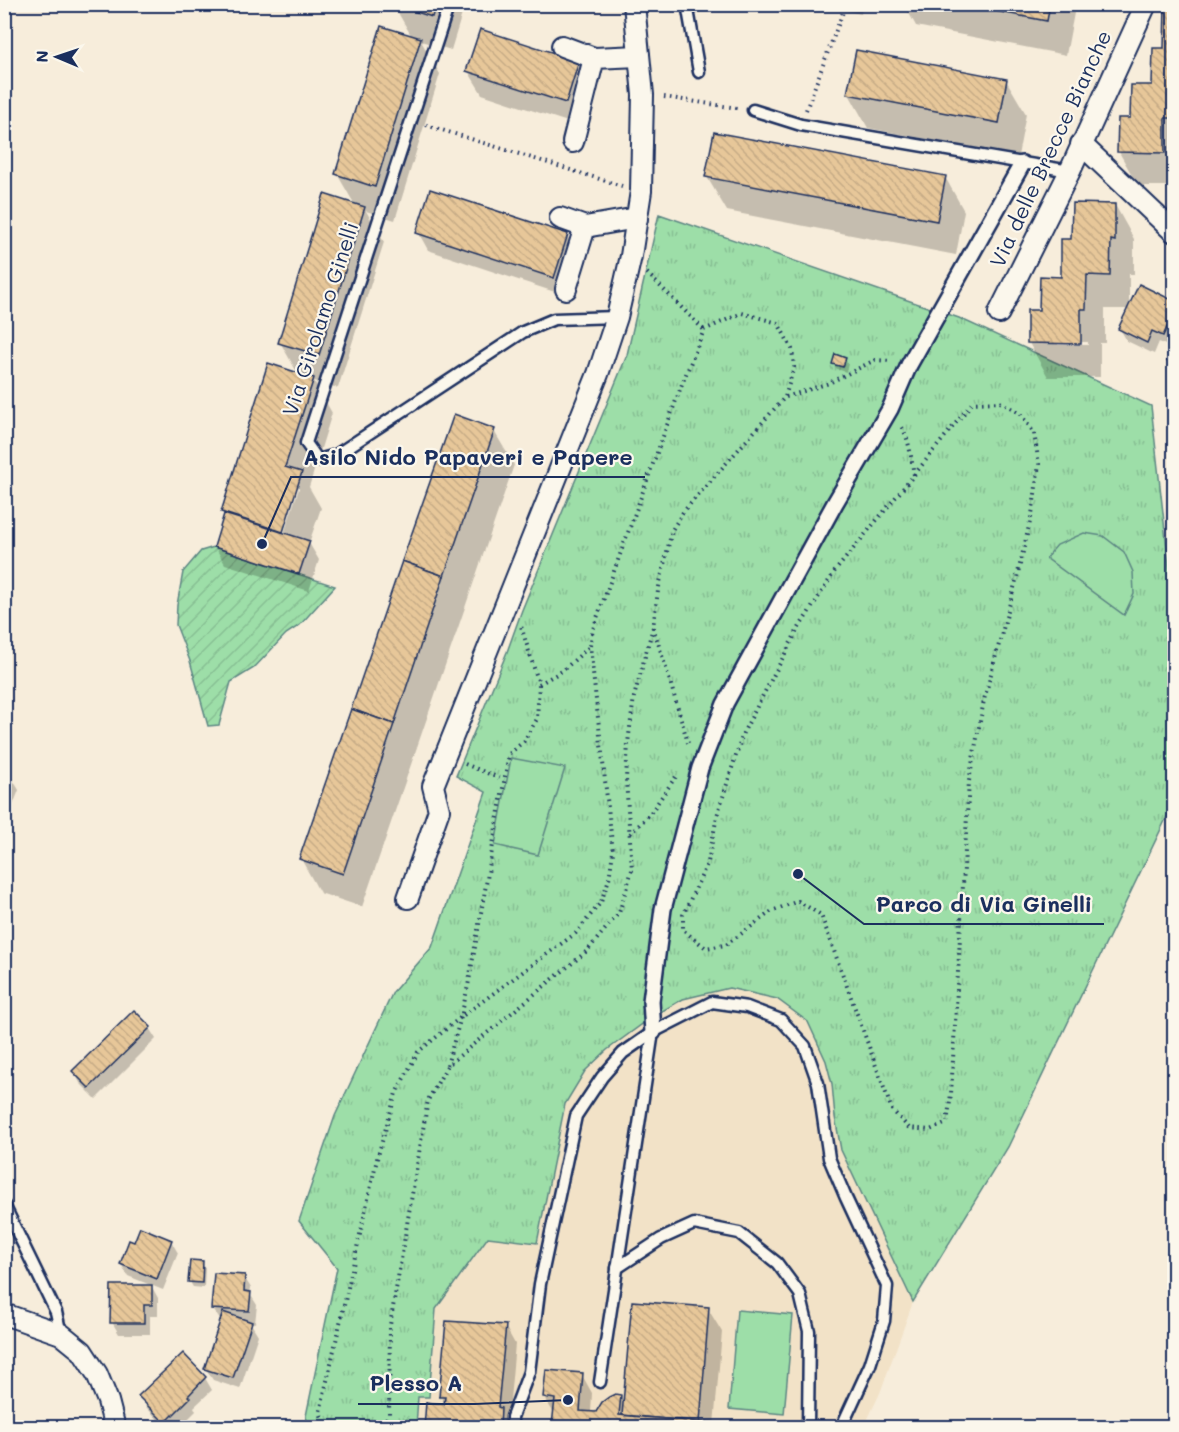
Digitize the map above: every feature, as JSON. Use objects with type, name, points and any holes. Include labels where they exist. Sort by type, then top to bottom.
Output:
[{"type":"street","points":[[408,898],[439,810],[433,786],[598,374],[617,317],[631,256],[641,191],[643,94],[634,4]]},
{"type":"street","name":"Via delle Brecce Bianche","points":[[999,313],[1070,171],[1146,4]]},
{"type":"street","points":[[562,46],[594,58],[639,56]]},
{"type":"street","points":[[573,142],[594,58]]},
{"type":"street","points":[[1082,144],[1174,232]]},
{"type":"street","points":[[652,1032],[651,1001],[663,909],[700,768],[725,704],[835,503],[890,409],[909,365],[1022,164]]},
{"type":"street","points":[[560,218],[585,227],[637,218]]},
{"type":"street","points":[[566,289],[585,227]]},
{"type":"street","points":[[4,1314],[62,1334],[82,1351],[97,1374],[108,1401],[115,1428]]},
{"type":"lane","name":"Via Girolamo Ginelli","points":[[449,4],[306,443],[318,460],[336,454],[523,332],[554,319],[617,317]]},
{"type":"lane","points":[[687,4],[699,72]]},
{"type":"lane","points":[[753,110],[801,125],[1070,171]]},
{"type":"lane","points":[[512,1428],[512,1417],[529,1372],[540,1284],[576,1116],[602,1077],[623,1053],[652,1032],[712,1002],[747,1007],[781,1020],[805,1046],[818,1083],[829,1158],[887,1286],[884,1321],[870,1365],[841,1428]]},
{"type":"lane","points":[[600,1382],[652,1032]]},
{"type":"lane","points":[[4,1205],[56,1312],[62,1334]]},
{"type":"lane","points":[[617,1268],[661,1239],[694,1224],[739,1233],[777,1263],[800,1294],[809,1331],[808,1428]]},
{"type":"path","points":[[801,125],[846,4]]},
{"type":"path","points":[[643,94],[753,110]]},
{"type":"path","points":[[411,121],[641,191]]},
{"type":"path","points":[[631,256],[704,330]]},
{"type":"path","points":[[325,1428],[320,1412],[377,1159],[396,1093],[418,1053],[461,1017],[576,933],[601,902],[604,894],[613,852],[590,646],[593,629],[682,384],[704,330],[742,313],[778,323],[792,350],[794,367],[785,397],[683,513],[672,530],[652,627],[634,697],[626,779],[632,870],[619,913],[587,951],[447,1066]]},
{"type":"path","points":[[785,397],[829,383],[874,360],[909,365]]},
{"type":"path","points":[[890,409],[906,434],[914,475],[835,571],[796,631],[743,733],[717,816],[708,862],[683,915],[684,930],[706,948],[726,945],[772,911],[798,901],[821,915],[892,1110],[909,1128],[930,1130],[947,1123],[951,1094],[969,781],[984,700],[1033,509],[1039,464],[1034,433],[1020,413],[1000,402],[972,403],[914,475]]},
{"type":"path","points":[[381,1428],[389,1414],[390,1325],[428,1100],[447,1066],[461,1017],[509,754],[524,741],[537,719],[538,684],[510,591]]},
{"type":"path","points":[[652,627],[691,754],[700,768]]},
{"type":"path","points":[[538,684],[562,671],[590,646]]},
{"type":"path","points":[[445,756],[504,780]]},
{"type":"path","points":[[630,834],[649,815],[680,770]]},
{"type":"shaded area","points":[[728,988],[777,999],[808,1022],[826,1061],[832,1084],[841,1150],[913,1302],[880,1393],[864,1427],[416,1428],[418,1397],[429,1397],[436,1309],[488,1237],[537,1243],[565,1103],[585,1071],[607,1050],[652,1017],[683,999]]},
{"type":"green space","points":[[659,214],[959,318],[1151,406],[1174,611],[1174,802],[1008,1147],[913,1302],[841,1150],[832,1084],[826,1061],[808,1022],[777,999],[729,988],[683,999],[652,1017],[607,1050],[585,1071],[565,1104],[537,1243],[488,1237],[436,1309],[429,1397],[418,1397],[416,1427],[308,1427],[306,1416],[337,1268],[299,1221],[335,1116],[393,992],[432,947],[486,792],[456,776],[627,355]]},
{"type":"green space","points":[[1084,533],[1103,536],[1124,552],[1133,572],[1134,594],[1124,615],[1046,558],[1057,545]]},
{"type":"green space","points":[[214,547],[335,586],[300,625],[286,634],[254,668],[231,682],[219,725],[208,726],[190,661],[176,625],[183,572],[201,551]]},
{"type":"green space","points":[[511,758],[565,768],[538,855],[495,845]]},
{"type":"green space","points":[[737,1310],[793,1315],[784,1414],[729,1409]]},
{"type":"building","points":[[392,4],[436,4],[432,17]]},
{"type":"building","points":[[958,4],[1050,4],[1047,21]]},
{"type":"building","points":[[1165,5],[1174,5],[1174,118],[1165,118],[1165,153],[1117,152],[1118,118],[1130,118],[1131,85],[1152,85],[1153,48],[1164,48]]},
{"type":"building","points":[[381,26],[421,38],[375,187],[335,174]]},
{"type":"building","points":[[480,29],[579,61],[566,103],[466,71]]},
{"type":"building","points":[[856,50],[1007,79],[999,123],[847,94]]},
{"type":"building","points":[[714,132],[946,176],[937,221],[705,177]]},
{"type":"building","points":[[430,189],[568,234],[554,278],[416,233]]},
{"type":"building","points":[[324,194],[365,207],[319,355],[278,343]]},
{"type":"building","points":[[1072,203],[1115,204],[1115,241],[1111,240],[1110,276],[1087,275],[1086,309],[1081,309],[1081,344],[1027,343],[1027,310],[1039,310],[1040,276],[1061,277],[1061,239],[1071,239]]},
{"type":"building","points":[[1139,284],[1174,301],[1174,312],[1163,336],[1152,331],[1147,343],[1118,329]]},
{"type":"building","points":[[1174,345],[1174,364],[1167,361]]},
{"type":"building","points":[[835,354],[846,358],[843,367],[832,364]]},
{"type":"building","points":[[268,363],[314,378],[285,467],[302,472],[283,532],[221,512]]},
{"type":"building","points":[[454,414],[495,429],[444,576],[402,561]]},
{"type":"building","points":[[224,514],[310,541],[299,574],[214,547]]},
{"type":"building","points":[[402,561],[444,576],[394,724],[351,709]]},
{"type":"building","points":[[351,709],[394,724],[343,874],[299,859]]},
{"type":"building","points":[[4,769],[9,771],[4,784]]},
{"type":"building","points":[[134,1010],[151,1027],[89,1088],[72,1071]]},
{"type":"building","points":[[140,1227],[172,1240],[157,1279],[120,1264],[129,1240],[134,1242]]},
{"type":"building","points":[[190,1260],[203,1261],[202,1283],[188,1282]]},
{"type":"building","points":[[214,1273],[245,1275],[244,1291],[251,1292],[249,1311],[211,1309]]},
{"type":"building","points":[[111,1285],[152,1285],[152,1305],[144,1305],[144,1323],[110,1323]]},
{"type":"building","points":[[632,1301],[709,1307],[700,1422],[622,1415]]},
{"type":"building","points":[[223,1312],[252,1322],[233,1378],[204,1369]]},
{"type":"building","points":[[446,1321],[506,1325],[498,1407],[501,1408],[500,1428],[424,1428],[426,1402],[444,1404],[445,1397],[439,1397]]},
{"type":"building","points":[[183,1353],[206,1377],[188,1396],[190,1398],[165,1423],[138,1396]]},
{"type":"building","points":[[546,1370],[583,1373],[580,1411],[596,1412],[602,1402],[615,1394],[621,1395],[619,1415],[727,1424],[727,1428],[554,1428],[555,1425],[552,1425],[555,1399],[543,1397]]},
{"type":"place","name":"Asilo Nido Papaveri e Papere","points":[[262,544]]},
{"type":"place","name":"Parco di Via Ginelli","points":[[798,874]]},
{"type":"place","name":"Plesso A","points":[[568,1400]]}]
